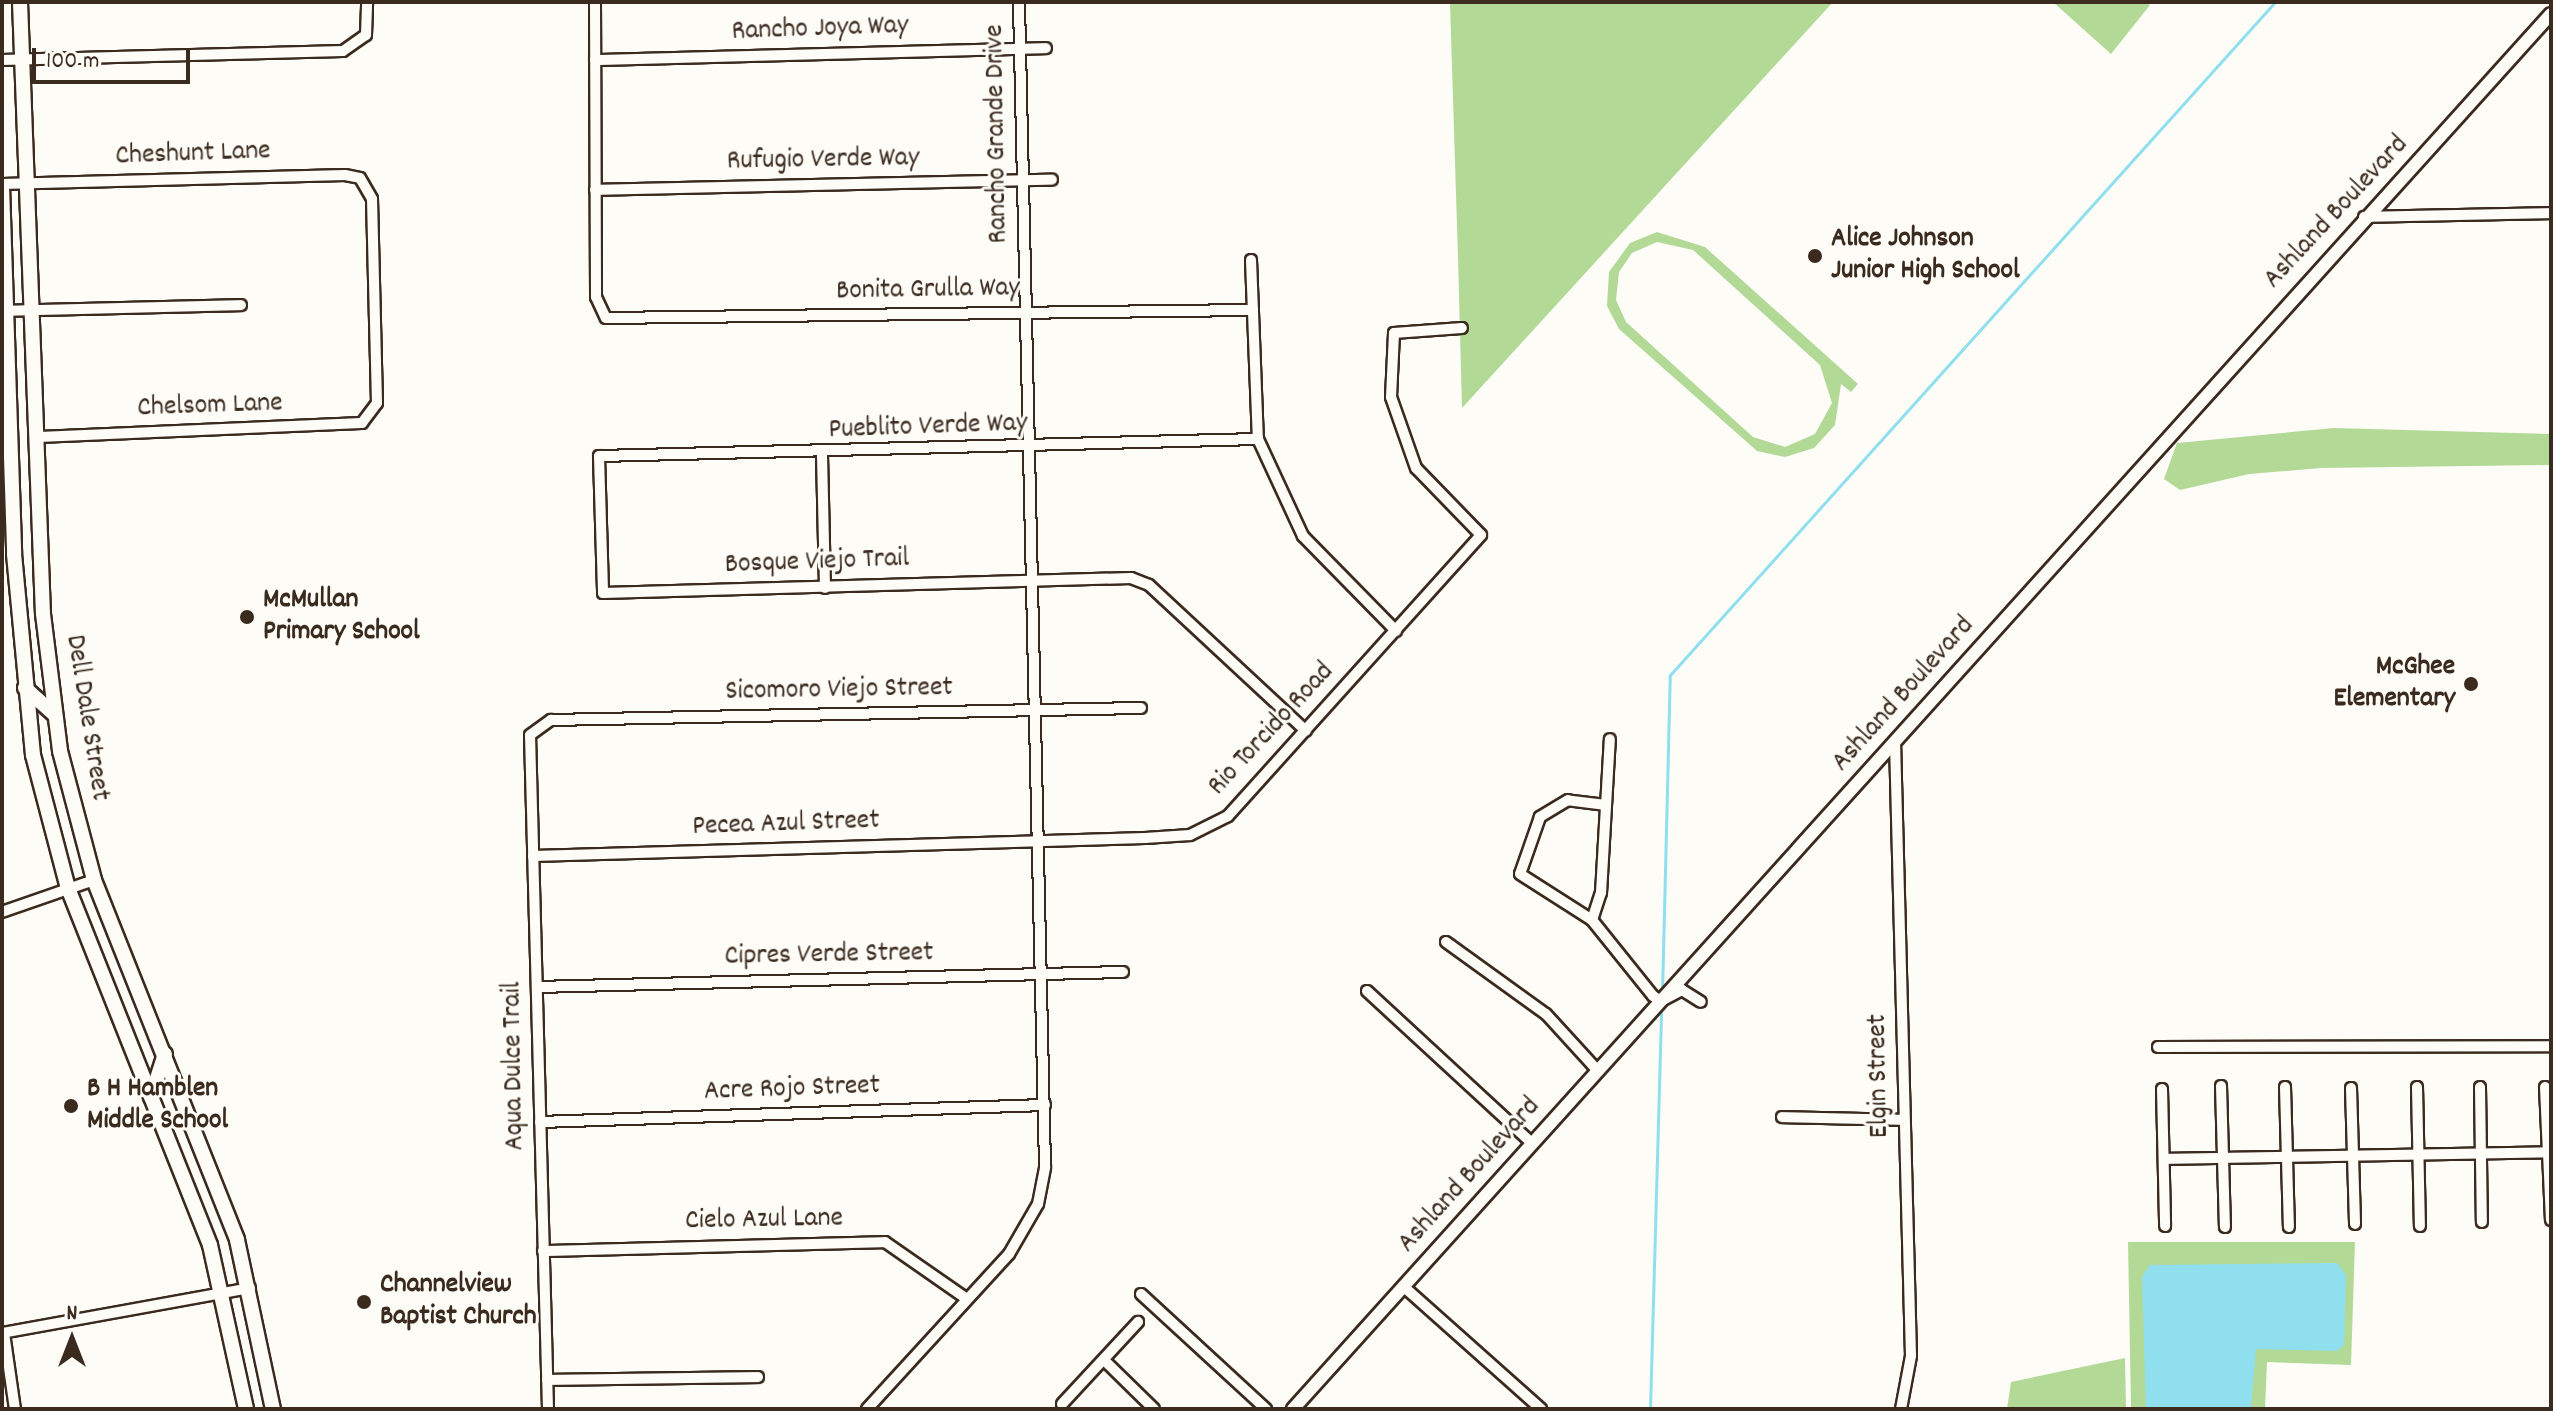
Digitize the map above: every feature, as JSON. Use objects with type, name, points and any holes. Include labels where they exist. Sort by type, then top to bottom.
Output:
[{"type":"main road","name":"Dell Dale Street","points":[[20,2],[41,539],[54,714],[94,880],[165,1054],[250,1288],[273,1409]]},
{"type":"main road","name":"Dell Dale Street","points":[[2,185],[14,554],[23,684],[33,755],[68,888],[225,1295],[246,1409]]},
{"type":"main road","points":[[14,554],[41,539]]},
{"type":"main road","points":[[23,684],[54,714]]},
{"type":"main road","points":[[151,1097],[165,1054]]},
{"type":"street","points":[[2,60],[349,50],[366,35],[367,2]]},
{"type":"street","points":[[595,2],[595,190]]},
{"type":"street","name":"Rancho Grande Drive","points":[[867,1409],[1009,1254],[1038,1204],[1045,1105],[1019,2]]},
{"type":"street","name":"Ashland Boulevard","points":[[1293,1409],[2362,218],[2551,14]]},
{"type":"street","name":"Rancho Joya Way","points":[[595,60],[1046,48]]},
{"type":"street","name":"Cheshunt Lane","points":[[2,185],[345,175],[360,178],[372,199],[375,408]]},
{"type":"street","name":"Rufugio Verde Way","points":[[595,190],[1052,180]]},
{"type":"street","name":"Bonita Grulla Way","points":[[595,190],[596,297],[606,318],[1253,310]]},
{"type":"street","points":[[2362,218],[2551,213]]},
{"type":"street","points":[[1251,260],[1258,439],[1303,536],[1396,631]]},
{"type":"street","points":[[4,310],[241,305]]},
{"type":"street","name":"Rio Torcido Road","points":[[1039,842],[1190,835],[1228,816],[1481,535],[1404,447],[1391,397],[1394,333],[1462,328]]},
{"type":"street","name":"Chelsom Lane","points":[[38,437],[349,425],[375,408]]},
{"type":"street","name":"Pueblito Verde Way","points":[[603,593],[599,456],[822,455],[1258,439]]},
{"type":"street","points":[[822,455],[825,588]]},
{"type":"street","name":"Bosque Viejo Trail","points":[[603,593],[825,588],[1115,575],[1149,585],[1306,731]]},
{"type":"street","name":"Sicomoro Viejo Street","points":[[540,725],[1141,708]]},
{"type":"street","name":"Aqua Dulce Trail","points":[[540,725],[530,735],[548,1409]]},
{"type":"street","points":[[1592,920],[1601,893],[1610,739]]},
{"type":"street","name":"Elgin Street","points":[[1895,741],[1911,1356],[1901,1409]]},
{"type":"street","points":[[1606,805],[1568,800],[1540,817],[1520,874],[1592,920],[1661,1001],[1682,990],[1701,1002]]},
{"type":"street","name":"Pecea Azul Street","points":[[533,856],[1039,842]]},
{"type":"street","points":[[2,912],[94,880]]},
{"type":"street","points":[[1446,942],[1546,1014],[1598,1071]]},
{"type":"street","name":"Cipres Verde Street","points":[[537,987],[1123,972]]},
{"type":"street","points":[[1367,991],[1532,1143]]},
{"type":"street","points":[[2158,1047],[2551,1046]]},
{"type":"street","points":[[2221,1086],[2225,1227]]},
{"type":"street","points":[[2285,1087],[2289,1227]]},
{"type":"street","points":[[2417,1087],[2420,1226]]},
{"type":"street","points":[[2480,1087],[2482,1222]]},
{"type":"street","points":[[2545,1087],[2551,1220]]},
{"type":"street","points":[[2351,1088],[2355,1224]]},
{"type":"street","points":[[2162,1089],[2165,1226]]},
{"type":"street","name":"Acre Rojo Street","points":[[540,1122],[1045,1105]]},
{"type":"street","points":[[1782,1117],[1904,1120]]},
{"type":"street","points":[[2164,1159],[2548,1152]]},
{"type":"street","name":"Cielo Azul Lane","points":[[543,1251],[885,1242],[967,1299]]},
{"type":"street","points":[[1403,1286],[1541,1409]]},
{"type":"street","points":[[15,1409],[3,1333],[225,1295],[250,1288]]},
{"type":"street","points":[[1141,1294],[1266,1409]]},
{"type":"street","points":[[1062,1404],[1106,1362],[1138,1322]]},
{"type":"street","points":[[1106,1362],[1154,1409]]},
{"type":"street","points":[[547,1380],[758,1377]]},
{"type":"green space","points":[[1450,2],[1833,2],[1462,408],[1458,257]]},
{"type":"green space","points":[[2053,2],[2146,2],[2150,5],[2111,54]]},
{"type":"green space","points":[[1657,232],[1705,247],[1858,384],[1851,392],[1841,384],[1835,425],[1814,448],[1785,457],[1757,451],[1619,329],[1607,306],[1609,272],[1630,243]],"holes":[[[1657,242],[1693,250],[1820,365],[1832,403],[1815,434],[1785,447],[1753,437],[1626,322],[1616,300],[1619,272],[1632,253]]]},
{"type":"green space","points":[[2334,428],[2551,434],[2551,465],[2321,468],[2249,474],[2180,490],[2164,479],[2177,443]]},
{"type":"green space","points":[[2128,1242],[2355,1242],[2351,1365],[2267,1362],[2265,1409],[2131,1409]]},
{"type":"green space","points":[[2125,1358],[2126,1409],[2007,1409],[2011,1382]]},
{"type":"water","points":[[2337,1263],[2346,1275],[2344,1345],[2337,1351],[2256,1349],[2251,1409],[2146,1409],[2142,1277],[2150,1265]]},
{"type":"waterway","points":[[1662,994],[1670,675],[2275,2]]},
{"type":"waterway","points":[[1650,1409],[1661,1006]]},
{"type":"place","name":"Alice Johnson Junior High School","points":[[1815,256]]},
{"type":"place","name":"McMullan Primary School","points":[[247,617]]},
{"type":"place","name":"McGhee Elementary","points":[[2471,684]]},
{"type":"place","name":"B H Hamblen Middle School","points":[[71,1106]]},
{"type":"place","name":"Channelview Baptist Church","points":[[364,1302]]}]
